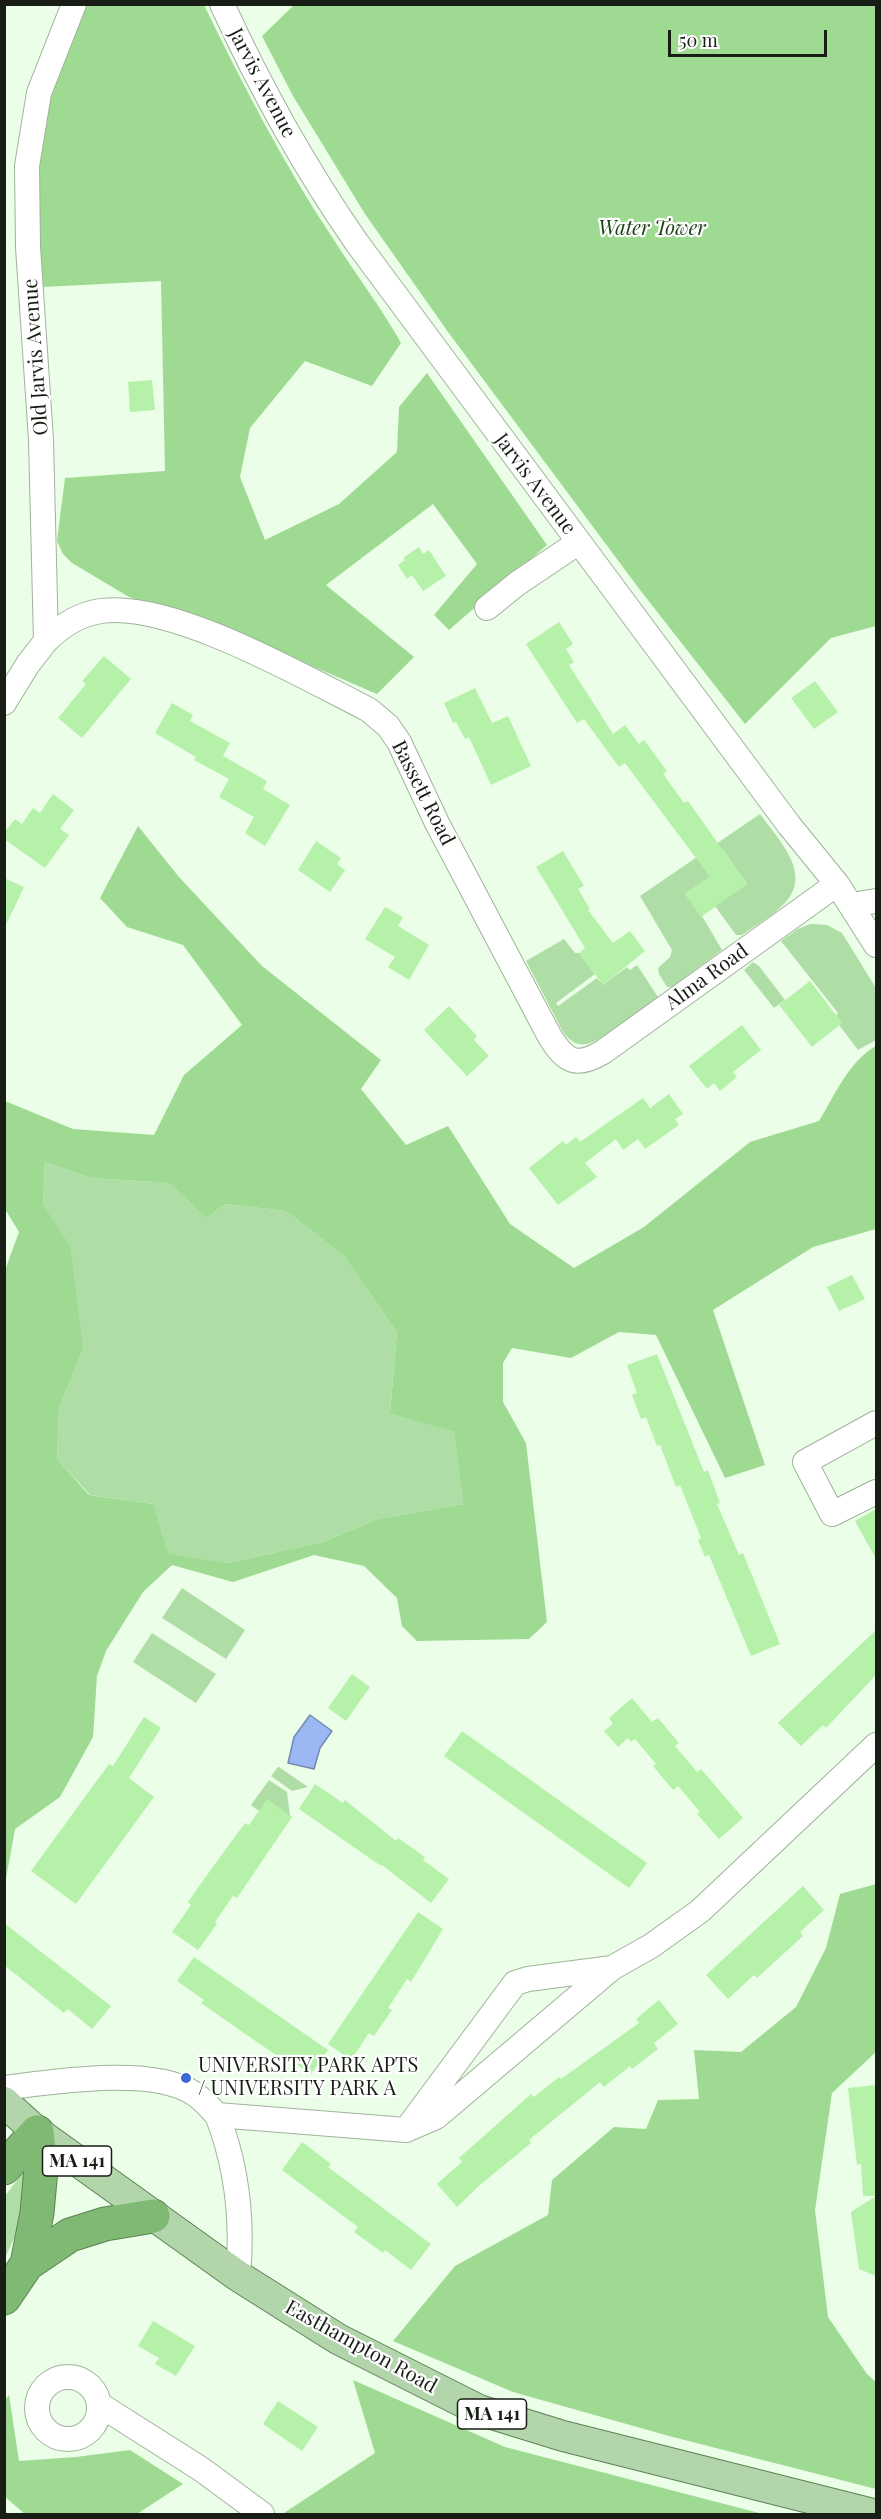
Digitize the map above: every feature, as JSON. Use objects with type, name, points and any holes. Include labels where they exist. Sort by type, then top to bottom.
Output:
[{"type":"highway","points":[[4,2168],[37,2132]]},
{"type":"highway","points":[[27,2264],[37,2213],[41,2169],[37,2132]]},
{"type":"highway","points":[[4,2298],[27,2264],[70,2235],[105,2224],[153,2216]]},
{"type":"main road","name":"Easthampton Road","points":[[4,2102],[37,2132],[238,2276],[338,2338],[479,2410],[574,2439],[873,2514]]},
{"type":"street","name":"Old Jarvis Avenue","points":[[46,641],[41,440],[28,247],[27,166],[39,93],[74,4]]},
{"type":"street","name":"Jarvis Avenue","points":[[222,4],[277,112],[339,216],[448,369],[789,825],[837,884],[876,945]]},
{"type":"street","points":[[486,608],[525,578],[579,542]]},
{"type":"street","name":"Bassett Road","points":[[46,641],[62,627],[87,614],[118,610],[152,615],[192,627],[240,646],[369,710],[388,726],[399,742],[437,823],[545,1027],[558,1050],[574,1060]]},
{"type":"street","points":[[4,703],[28,664],[46,641]]},
{"type":"street","name":"Alma Road","points":[[574,1060],[586,1061],[603,1052],[837,884]]},
{"type":"street","points":[[852,905],[876,901]]},
{"type":"street","points":[[876,1422],[804,1462],[832,1514],[876,1492]]},
{"type":"street","points":[[217,2115],[406,2130],[436,2117],[612,1968],[651,1946],[700,1911],[876,1745]]},
{"type":"street","points":[[406,2130],[515,1983],[528,1979],[612,1968]]},
{"type":"street","points":[[4,2088],[104,2078],[155,2081],[179,2086],[195,2093],[217,2115],[234,2167],[240,2248],[238,2276]]},
{"type":"street","points":[[99,2405],[201,2469],[262,2514]]},
{"type":"green space","points":[[85,5],[204,5],[281,154],[401,343],[372,386],[305,361],[250,428],[240,477],[265,540],[339,504],[397,452],[399,407],[427,373],[547,545],[449,630],[434,615],[477,564],[433,504],[326,585],[414,657],[377,694],[256,642],[129,597],[72,563],[63,554],[57,541],[65,478],[165,471],[161,281],[43,287],[36,204],[37,163],[42,121],[55,77]]},
{"type":"green space","name":"Water Tower","points":[[294,5],[876,5],[876,626],[831,638],[745,724],[640,590],[448,332],[365,214],[293,96],[262,36]]},
{"type":"green space","points":[[760,814],[790,857],[795,881],[792,893],[784,904],[769,916],[742,935],[736,935],[715,906],[747,884],[723,850],[702,864],[710,877],[685,894],[702,916],[722,950],[672,987],[667,987],[658,968],[670,957],[672,950],[640,896]]},
{"type":"green space","points":[[138,826],[179,877],[262,966],[381,1060],[361,1089],[406,1145],[448,1126],[510,1224],[574,1268],[644,1227],[750,1142],[819,1121],[850,1069],[866,1052],[876,1046],[876,1229],[813,1247],[713,1310],[765,1465],[725,1478],[656,1335],[619,1332],[571,1358],[512,1348],[503,1363],[503,1402],[526,1443],[547,1622],[529,1639],[417,1641],[402,1626],[397,1598],[364,1566],[314,1555],[233,1582],[172,1565],[143,1592],[106,1651],[97,1676],[93,1737],[60,1797],[15,1829],[5,1884],[4,1273],[19,1232],[5,1209],[5,1101],[73,1129],[154,1135],[184,1075],[242,1025],[183,945],[127,927],[100,898]],"holes":[[[45,1162],[91,1178],[169,1183],[206,1218],[226,1204],[286,1211],[344,1256],[397,1332],[390,1413],[454,1432],[463,1504],[378,1519],[323,1542],[228,1563],[168,1554],[154,1504],[89,1495],[57,1459],[59,1408],[83,1349],[70,1246],[43,1205]]]},
{"type":"green space","points":[[810,924],[827,925],[842,933],[876,988],[876,1040],[858,1050],[839,1025],[842,1023],[836,1015],[838,1013],[781,941]]},
{"type":"green space","points":[[564,939],[575,953],[579,953],[595,974],[556,1003],[558,1006],[597,978],[603,985],[627,967],[630,970],[637,965],[658,997],[593,1042],[580,1044],[574,1042],[563,1032],[526,961]]},
{"type":"green space","points":[[753,962],[759,966],[785,1000],[774,1008],[744,970]]},
{"type":"green space","points":[[45,1162],[91,1178],[169,1183],[206,1218],[226,1204],[286,1211],[344,1256],[397,1332],[390,1412],[454,1432],[463,1504],[378,1519],[323,1542],[228,1563],[168,1555],[154,1504],[90,1495],[57,1459],[59,1408],[83,1349],[43,1205]]},
{"type":"green space","points":[[182,1588],[245,1630],[226,1659],[162,1618]]},
{"type":"green space","points":[[152,1633],[216,1674],[196,1703],[133,1662]]},
{"type":"green space","points":[[278,1767],[308,1787],[292,1791],[271,1776]]},
{"type":"green space","points":[[269,1780],[287,1792],[290,1816],[259,1811],[251,1805]]},
{"type":"green space","points":[[876,1884],[876,2052],[832,2093],[815,2210],[828,2317],[867,2374],[876,2382],[876,2489],[669,2436],[513,2392],[393,2341],[455,2266],[548,2215],[552,2180],[614,2127],[646,2129],[658,2100],[699,2099],[694,2050],[741,2052],[796,2007],[826,1948],[840,1894]]},
{"type":"green space","points":[[30,2163],[24,2217],[5,2258],[5,2196]]},
{"type":"green space","points":[[353,2380],[505,2447],[763,2514],[284,2513],[375,2453]]},
{"type":"green space","points":[[9,2395],[19,2461],[130,2450],[183,2484],[137,2514],[25,2514],[5,2497],[4,2401]]},
{"type":"water","points":[[310,1715],[332,1731],[320,1748],[314,1769],[288,1763],[294,1737]]},
{"type":"building","points":[[152,380],[155,410],[130,412],[128,382]]},
{"type":"building","points":[[419,547],[423,554],[429,550],[446,576],[423,591],[412,575],[407,579],[398,565],[405,560],[403,558]]},
{"type":"building","points":[[559,622],[573,644],[566,649],[574,662],[569,665],[613,734],[625,725],[639,744],[644,740],[667,771],[663,774],[684,803],[688,801],[747,884],[701,917],[685,894],[710,877],[625,763],[619,767],[584,719],[577,723],[526,644]]},
{"type":"building","points":[[104,656],[131,679],[82,738],[58,718],[86,684],[82,681]]},
{"type":"building","points":[[815,681],[838,712],[814,729],[791,698]]},
{"type":"building","points":[[475,688],[492,723],[508,716],[531,766],[491,785],[469,737],[465,739],[456,722],[453,723],[444,703]]},
{"type":"building","points":[[172,703],[193,715],[190,721],[230,743],[223,756],[267,781],[263,789],[290,805],[265,846],[245,833],[254,817],[219,797],[229,779],[194,760],[196,757],[155,733]]},
{"type":"building","points":[[53,794],[74,810],[60,829],[69,835],[45,868],[4,839],[4,833],[15,819],[22,824],[33,808],[40,813]]},
{"type":"building","points":[[316,841],[341,858],[337,864],[345,870],[330,892],[298,870]]},
{"type":"building","points":[[563,851],[584,886],[578,889],[590,909],[588,910],[613,943],[630,931],[645,951],[603,985],[579,953],[585,948],[536,867]]},
{"type":"building","points":[[4,878],[24,887],[4,929]]},
{"type":"building","points":[[385,907],[403,917],[398,926],[429,945],[409,980],[388,967],[395,957],[365,939]]},
{"type":"building","points":[[810,981],[842,1023],[812,1047],[779,1005]]},
{"type":"building","points":[[449,1006],[477,1036],[474,1040],[489,1056],[467,1076],[424,1030]]},
{"type":"building","points":[[742,1025],[761,1050],[733,1072],[737,1077],[720,1091],[714,1083],[707,1089],[689,1066]]},
{"type":"building","points":[[669,1094],[683,1114],[675,1119],[679,1125],[645,1149],[638,1139],[623,1150],[616,1139],[585,1163],[597,1177],[558,1205],[529,1168],[563,1141],[566,1145],[576,1137],[580,1142],[643,1098],[650,1108]]},
{"type":"building","points":[[852,1275],[865,1299],[839,1311],[827,1287]]},
{"type":"building","points":[[657,1354],[704,1472],[708,1470],[720,1503],[717,1504],[739,1555],[743,1553],[780,1644],[751,1656],[709,1555],[705,1557],[698,1540],[701,1538],[680,1485],[676,1487],[660,1445],[657,1446],[646,1417],[641,1419],[632,1395],[637,1393],[627,1365]]},
{"type":"building","points":[[876,1509],[876,1559],[855,1521]]},
{"type":"building","points":[[876,1630],[876,1675],[826,1728],[823,1725],[801,1746],[778,1723]]},
{"type":"building","points":[[352,1674],[370,1687],[346,1721],[328,1708]]},
{"type":"building","points":[[632,1698],[652,1722],[658,1718],[679,1743],[675,1746],[697,1772],[701,1769],[743,1818],[719,1839],[697,1814],[700,1812],[678,1786],[673,1790],[653,1766],[656,1764],[635,1739],[631,1742],[628,1738],[618,1747],[604,1731],[613,1724],[609,1718]]},
{"type":"building","points":[[144,1717],[161,1728],[129,1778],[154,1797],[76,1904],[31,1871],[109,1764],[113,1766]]},
{"type":"building","points":[[462,1731],[647,1863],[629,1888],[444,1756]]},
{"type":"building","points":[[315,1784],[343,1803],[345,1800],[396,1841],[398,1838],[425,1857],[423,1860],[449,1879],[431,1903],[382,1865],[299,1809]]},
{"type":"building","points":[[267,1799],[292,1817],[237,1898],[233,1896],[215,1922],[217,1924],[198,1950],[172,1932],[191,1905],[188,1902],[207,1875],[245,1823],[249,1825]]},
{"type":"building","points":[[803,1886],[824,1910],[800,1932],[803,1936],[757,1978],[754,1975],[728,1999],[706,1975]]},
{"type":"building","points":[[418,1912],[443,1929],[411,1982],[407,1979],[388,2008],[392,2010],[374,2036],[369,2033],[351,2060],[328,2044]]},
{"type":"building","points":[[4,1923],[111,2006],[92,2029],[68,2009],[64,2013],[4,1965]]},
{"type":"building","points":[[194,1957],[328,2050],[311,2074],[284,2056],[282,2059],[254,2040],[201,2003],[204,2000],[177,1981]]},
{"type":"building","points":[[659,2000],[678,2024],[654,2043],[658,2049],[632,2069],[630,2066],[604,2087],[600,2082],[529,2140],[531,2143],[457,2207],[437,2184],[462,2162],[459,2158],[531,2094],[534,2097],[559,2077],[561,2079],[639,2023],[636,2019]]},
{"type":"building","points":[[876,2085],[876,2196],[863,2196],[861,2164],[857,2165],[848,2088]]},
{"type":"building","points":[[302,2142],[331,2164],[328,2167],[431,2244],[411,2270],[385,2250],[383,2253],[354,2232],[358,2227],[282,2170]]},
{"type":"building","points":[[876,2196],[876,2276],[859,2269],[851,2212]]},
{"type":"building","points":[[153,2321],[195,2346],[176,2376],[155,2364],[159,2358],[138,2346]]},
{"type":"building","points":[[278,2401],[318,2427],[302,2451],[263,2424]]},
{"type":"place","name":"UNIVERSITY PARK APTS / UNIVERSITY PARK A","points":[[186,2078]]}]
